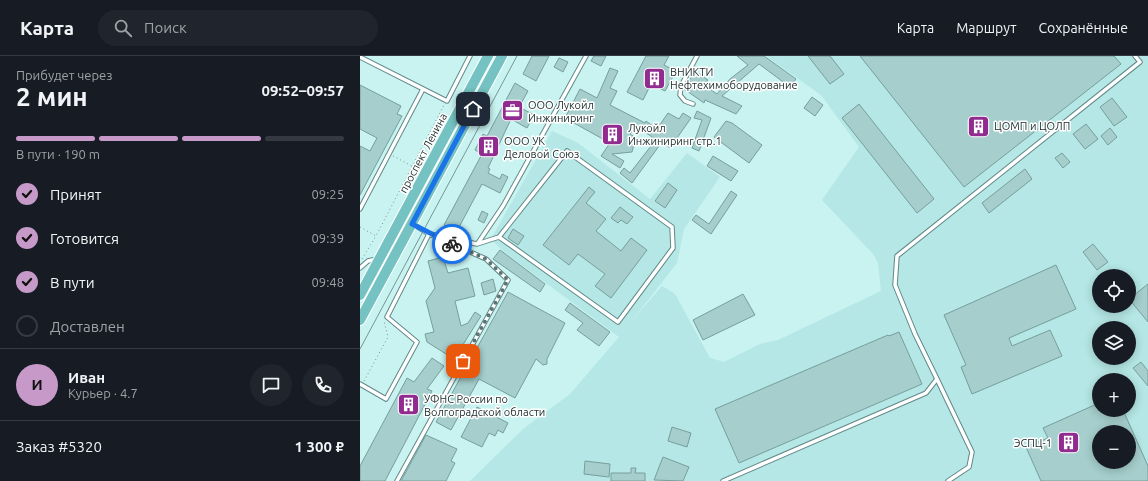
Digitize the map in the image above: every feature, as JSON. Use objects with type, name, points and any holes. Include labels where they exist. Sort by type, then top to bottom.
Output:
[{"type":"main road","name":"проспект Ленина","points":[[360,295],[488,56]]},
{"type":"main road","points":[[360,320],[502,56]]},
{"type":"main road","points":[[402,218],[412,224]]},
{"type":"lane","points":[[360,57],[447,101],[470,56]]},
{"type":"lane","points":[[478,244],[514,187],[586,56]]},
{"type":"lane","points":[[693,104],[685,101],[680,95],[681,86],[697,56]]},
{"type":"lane","points":[[948,481],[969,467],[972,452],[915,334],[895,285],[897,256],[1140,62],[1135,56]]},
{"type":"lane","points":[[360,209],[423,89]]},
{"type":"lane","points":[[429,234],[478,244],[499,237],[567,151],[672,227],[673,248],[618,322],[499,237]]},
{"type":"lane","points":[[397,481],[508,280],[486,259],[429,234],[412,224]]},
{"type":"lane","points":[[361,384],[386,399],[417,342],[387,317],[429,234]]},
{"type":"lane","points":[[360,268],[368,261],[380,259]]},
{"type":"lane","points":[[722,481],[926,393],[937,380]]},
{"type":"path","points":[[360,263],[376,236],[447,101]]},
{"type":"path","points":[[389,153],[412,166]]},
{"type":"path","points":[[360,227],[376,236]]},
{"type":"path","points":[[361,384],[388,337],[384,321],[387,317]]},
{"type":"shaded area","points":[[766,56],[1148,56],[1148,481],[470,481],[523,429],[570,394],[619,337],[504,252],[491,239],[552,131],[578,143],[650,199],[687,153],[720,177],[684,229],[677,263],[630,323],[662,286],[675,294],[710,358],[724,362],[760,344],[778,340],[881,291],[878,263],[874,255],[822,200],[859,147],[821,95]]},
{"type":"building","points":[[532,56],[549,56],[536,81],[523,74]]},
{"type":"building","points":[[594,56],[606,56],[601,66],[591,61]]},
{"type":"building","name":"ВНИКТИ Нефтехимоборудование","points":[[646,56],[669,56],[664,65],[676,71],[665,91],[651,84],[643,100],[627,92]]},
{"type":"building","points":[[737,56],[764,56],[796,79],[790,87],[759,64],[722,96],[742,106],[736,114],[705,100],[704,103],[684,89],[695,71],[708,80],[704,85],[717,94],[730,79],[748,65]]},
{"type":"building","points":[[808,56],[830,56],[844,74],[830,84]]},
{"type":"building","name":"ЦОМП и ЦОЛП","points":[[860,56],[1114,56],[1121,64],[964,187]]},
{"type":"building","points":[[559,58],[568,62],[563,72],[554,67]]},
{"type":"building","points":[[610,68],[618,71],[610,88],[617,91],[610,105],[645,123],[646,121],[657,129],[668,113],[679,119],[683,113],[691,118],[670,148],[662,142],[632,183],[620,173],[624,168],[630,173],[651,146],[647,144],[652,137],[635,125],[630,134],[639,140],[636,145],[634,144],[632,152],[612,154],[624,161],[620,168],[601,156],[610,143],[565,118],[580,89],[597,98]]},
{"type":"building","points":[[515,83],[528,91],[519,107],[534,115],[527,128],[511,119],[488,168],[490,169],[488,173],[500,179],[502,174],[508,177],[500,193],[482,184],[457,231],[444,225],[482,154],[475,150],[483,134],[487,136]]},
{"type":"building","points":[[360,85],[401,106],[397,114],[402,116],[360,195],[360,146],[370,151],[377,138],[360,129]]},
{"type":"building","points":[[812,97],[823,105],[815,116],[804,108]]},
{"type":"building","points":[[1112,98],[1127,117],[1114,126],[1100,107]]},
{"type":"building","points":[[859,104],[934,199],[917,213],[842,118]]},
{"type":"building","points":[[697,111],[711,118],[699,151],[692,148],[702,120],[694,118]]},
{"type":"building","points":[[726,121],[732,123],[762,145],[749,163],[714,137]]},
{"type":"building","points":[[1086,124],[1098,139],[1085,149],[1073,134]]},
{"type":"building","points":[[1110,128],[1117,137],[1108,145],[1101,136]]},
{"type":"building","points":[[1062,153],[1070,162],[1063,168],[1055,158]]},
{"type":"building","points":[[713,156],[738,171],[731,181],[707,166]]},
{"type":"building","points":[[1025,169],[1032,179],[989,213],[982,203]]},
{"type":"building","points":[[668,183],[677,190],[665,208],[655,201]]},
{"type":"building","points":[[589,187],[595,192],[586,203],[606,219],[596,231],[621,251],[631,238],[647,250],[611,298],[595,286],[605,274],[578,254],[569,265],[543,245]]},
{"type":"building","points":[[731,191],[737,195],[711,234],[692,220],[696,215],[709,224]]},
{"type":"building","points":[[620,207],[633,217],[627,224],[621,220],[618,223],[611,218]]},
{"type":"building","points":[[482,211],[488,214],[484,223],[478,220]]},
{"type":"building","points":[[513,229],[524,236],[518,245],[508,238]]},
{"type":"building","points":[[1093,244],[1108,262],[1096,269],[1083,252]]},
{"type":"building","points":[[500,250],[545,284],[540,292],[493,259]]},
{"type":"building","points":[[443,257],[448,273],[468,268],[475,296],[455,301],[461,326],[468,323],[475,312],[481,316],[454,359],[427,342],[425,334],[434,332],[426,301],[435,288],[428,261]]},
{"type":"building","points":[[1056,265],[1076,309],[1009,338],[1012,346],[1050,330],[1062,356],[972,394],[961,367],[966,365],[944,315]]},
{"type":"building","points":[[493,279],[496,291],[484,295],[481,283]]},
{"type":"building","points":[[1148,284],[1148,322],[1136,307],[1136,293]]},
{"type":"building","points":[[508,292],[565,323],[547,359],[547,364],[543,365],[536,359],[515,398],[479,379],[451,430],[436,422]]},
{"type":"building","points":[[743,294],[755,315],[703,340],[693,320]]},
{"type":"building","points":[[570,303],[610,332],[599,346],[577,330],[583,323],[565,310]]},
{"type":"building","points":[[899,332],[922,384],[739,463],[715,409],[888,335],[889,336]]},
{"type":"building","points":[[432,358],[444,366],[427,389],[432,391],[385,481],[360,481],[360,466],[407,378],[414,382]]},
{"type":"building","points":[[1141,362],[1148,371],[1148,386],[1133,368]]},
{"type":"building","name":"ЭСПЦ-1","points":[[1092,406],[1092,417],[1126,417],[1130,425],[1092,425],[1092,469],[1136,469],[1136,439],[1148,466],[1148,481],[1041,481],[1026,447],[1048,438],[1043,428]]},
{"type":"building","points":[[477,407],[508,423],[503,433],[498,430],[495,436],[489,433],[482,447],[461,437]]},
{"type":"building","points":[[672,427],[691,433],[687,447],[668,441]]},
{"type":"building","points":[[426,435],[457,449],[451,461],[455,463],[446,481],[401,481]]},
{"type":"building","points":[[663,457],[689,467],[683,481],[654,480]]},
{"type":"building","points":[[585,461],[610,464],[609,477],[584,474]]},
{"type":"building","points":[[631,468],[636,468],[635,473],[645,473],[645,481],[611,481],[611,473],[631,473]]},
{"type":"tram line","points":[[360,349],[517,56]]},
{"type":"way so far","points":[[452,244],[486,259],[508,280],[463,361]]},
{"type":"place","name":"ВНИКТИ Нефтехимоборудование","points":[[654,78]]},
{"type":"place","name":"ООО Лукойл Инжиниринг","points":[[513,111]]},
{"type":"place","name":"ЦОМП и ЦОЛП","points":[[979,126]]},
{"type":"place","name":"Лукойл Инжиниринг стр.1","points":[[612,134]]},
{"type":"place","name":"ООО УК Деловой Союз","points":[[488,147]]},
{"type":"place","name":"УФНС России по Волгоградской области","points":[[408,405]]},
{"type":"place","name":"ЭСПЦ-1","points":[[1068,443]]},
{"type":"route","points":[[452,244],[429,234],[412,224],[473,109]]}]
